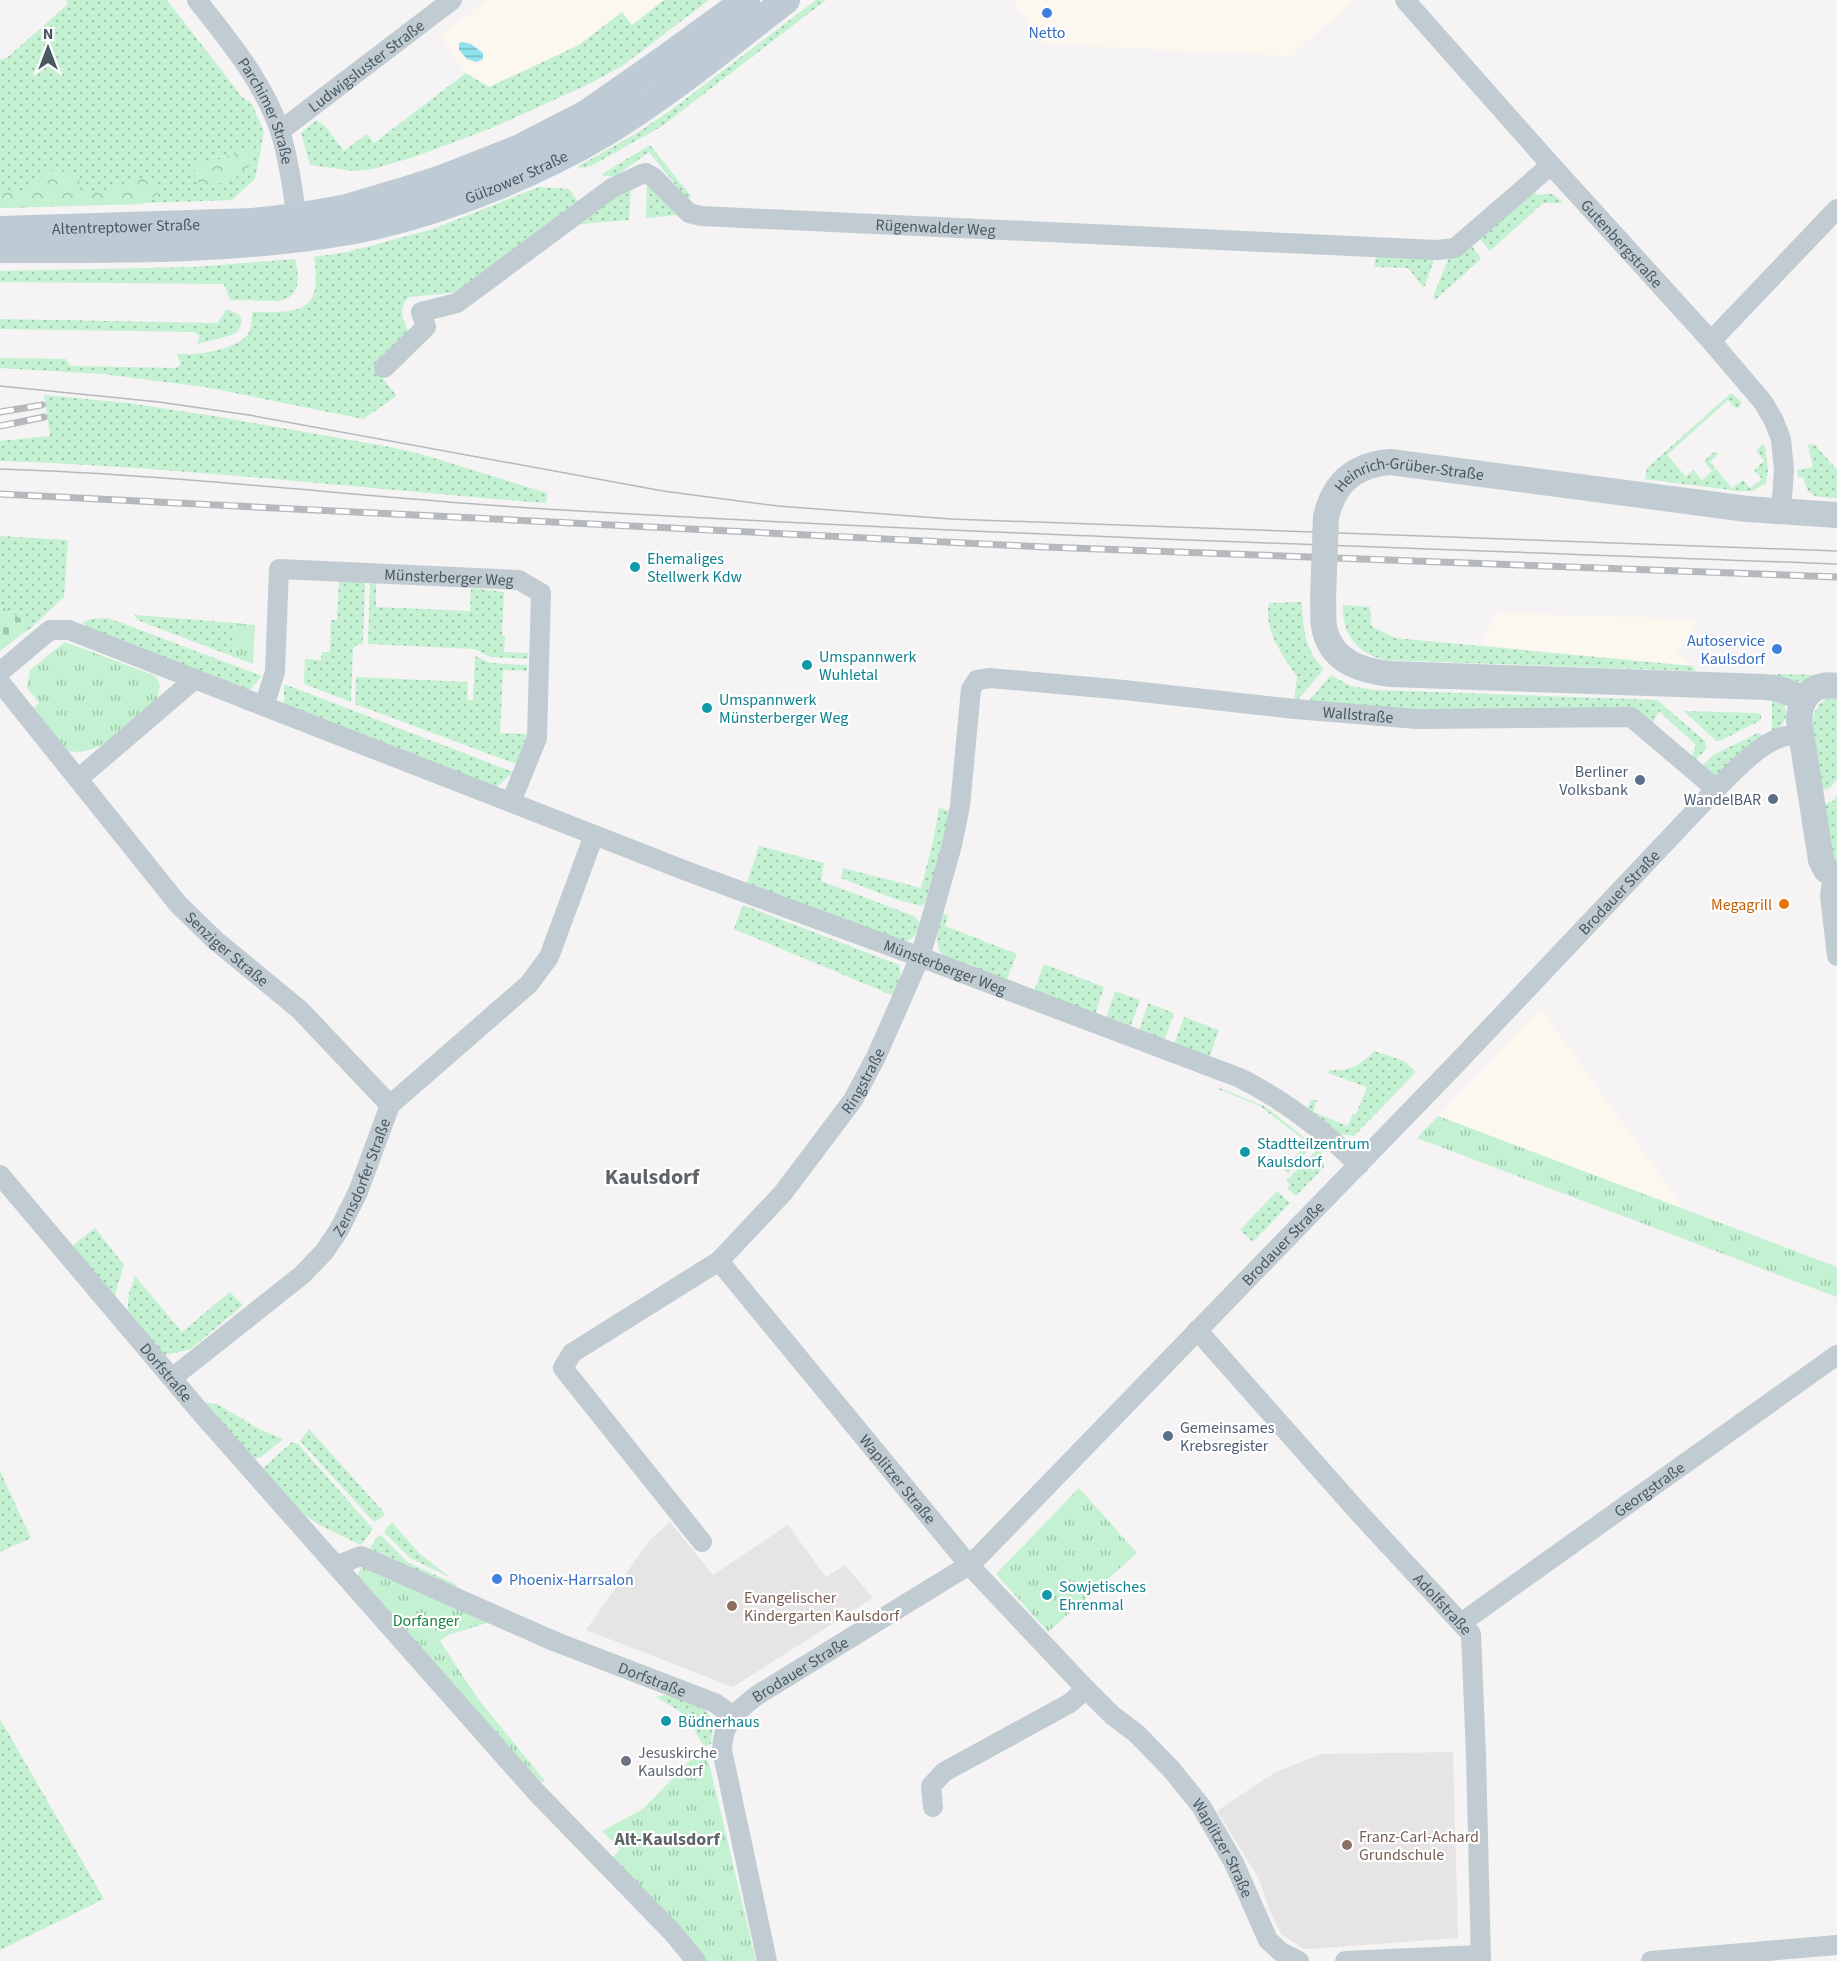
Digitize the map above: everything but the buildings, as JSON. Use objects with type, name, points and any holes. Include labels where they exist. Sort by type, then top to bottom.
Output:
[{"type":"main road","name":"Gülzower Straße","points":[[204,246],[300,228],[347,207],[444,178],[520,148],[586,114],[746,0]]},
{"type":"main road","name":"Gülzower Straße","points":[[253,222],[300,228],[351,230],[417,214],[476,194],[557,159],[603,134],[669,89],[786,0]]},
{"type":"main road","name":"Altentreptower Straße","points":[[0,230],[253,222]]},
{"type":"main road","name":"Altentreptower Straße","points":[[0,249],[204,246]]},
{"type":"street","name":"Parchimer Straße","points":[[197,0],[243,58],[261,89],[280,131],[300,228]]},
{"type":"street","name":"Ludwigsluster Straße","points":[[280,131],[452,0]]},
{"type":"street","name":"Gutenbergstraße","points":[[1405,0],[1756,393],[1774,421],[1781,440],[1784,470],[1780,511]]},
{"type":"street","name":"Rügenwalder Weg","points":[[384,368],[426,327],[422,312],[458,303],[612,188],[646,173],[653,177],[689,213],[701,216],[1437,250],[1455,248],[1551,165]]},
{"type":"street","points":[[1711,341],[1837,209]]},
{"type":"street","name":"Heinrich-Grüber-Straße","points":[[1804,698],[1779,688],[1765,687],[1391,674],[1368,671],[1348,662],[1328,640],[1324,625],[1323,598],[1326,517],[1330,501],[1348,477],[1370,466],[1390,462],[1747,509],[1837,515]]},
{"type":"street","name":"Münsterberger Weg","points":[[264,706],[275,672],[279,569],[519,580],[541,593],[537,738],[511,802]]},
{"type":"street","name":"Münsterberger Weg","points":[[0,672],[50,630],[69,630],[689,872],[920,957],[1247,1082],[1269,1092],[1296,1112],[1344,1150],[1359,1165]]},
{"type":"street","name":"Wallstraße","points":[[976,680],[990,678],[1088,686],[1295,709],[1417,719],[1631,717],[1716,789]]},
{"type":"street","points":[[78,778],[195,679]]},
{"type":"street","name":"Ringstraße","points":[[702,1542],[563,1368],[572,1353],[719,1261],[783,1193],[853,1100],[876,1057],[920,957],[952,845],[960,806],[970,689],[976,680]]},
{"type":"street","name":"Senziger Straße","points":[[0,682],[178,904],[215,939],[300,1010],[390,1105]]},
{"type":"street","points":[[1837,686],[1824,686],[1810,691],[1799,709],[1821,860],[1826,870],[1835,877],[1830,895],[1837,956]]},
{"type":"street","name":"Brodauer Straße","points":[[732,1715],[756,1696],[969,1565],[1359,1165],[1716,789],[1751,756],[1783,737],[1801,734]]},
{"type":"street","name":"Zernsdorfer Straße","points":[[172,1378],[302,1275],[324,1252],[339,1230],[358,1192],[390,1105],[529,984],[549,957],[594,835]]},
{"type":"street","name":"Dorfstraße","points":[[0,1175],[172,1378],[536,1792],[673,1933],[696,1961]]},
{"type":"street","name":"Waplitzer Straße","points":[[719,1261],[969,1565],[1086,1689],[1171,1768],[1201,1806],[1234,1863],[1268,1940],[1281,1952],[1299,1961]]},
{"type":"street","name":"Adolfstraße","points":[[1197,1330],[1360,1514],[1471,1634],[1480,1958]]},
{"type":"street","name":"Georgstraße","points":[[1461,1623],[1837,1355]]},
{"type":"street","name":"Dorfstraße","points":[[337,1565],[361,1556],[556,1641],[715,1703],[732,1715]]},
{"type":"street","points":[[933,1807],[931,1786],[944,1772],[1070,1703],[1086,1689]]},
{"type":"street","points":[[732,1715],[722,1738],[722,1750],[767,1961]]},
{"type":"street","points":[[1651,1961],[1837,1945]]},
{"type":"street","points":[[1345,1961],[1480,1958]]},
{"type":"shaded area","points":[[487,0],[664,0],[632,25],[621,12],[579,45],[489,87],[466,73],[448,50],[442,35]]},
{"type":"shaded area","points":[[1012,0],[1354,0],[1291,56],[1046,44]]},
{"type":"shaded area","points":[[1495,613],[1699,619],[1677,654],[1692,666],[1481,645]]},
{"type":"shaded area","points":[[1541,1009],[1685,1210],[1438,1116]]},
{"type":"shaded area","name":"Evangelischer Kindergarten Kaulsdorf","points":[[670,1522],[713,1575],[788,1525],[826,1577],[845,1565],[873,1598],[733,1687],[586,1630],[649,1541]]},
{"type":"shaded area","name":"Franz-Carl-Achard Grundschule","points":[[1453,1752],[1458,1938],[1309,1949],[1302,1948],[1281,1934],[1271,1914],[1259,1879],[1217,1811],[1274,1773],[1321,1754]]},
{"type":"green space","points":[[66,0],[167,0],[242,97],[252,104],[264,132],[255,179],[232,200],[0,208],[0,60],[8,57],[68,4]]},
{"type":"green space","points":[[664,0],[709,0],[622,66],[591,83],[494,127],[414,157],[373,169],[353,171],[310,165],[301,133],[316,120],[325,126],[344,151],[367,134],[374,143],[466,73],[489,87],[579,45],[622,12],[632,25]]},
{"type":"green space","points":[[816,0],[826,0],[662,126],[593,165],[584,168],[577,167],[637,133],[671,110]]},
{"type":"green space","points":[[650,145],[691,196],[688,200],[649,152],[616,176],[603,176],[602,174]]},
{"type":"green space","points":[[241,150],[251,152],[252,162],[241,174],[222,183],[198,182],[194,174],[196,164],[224,158]]},
{"type":"green space","points":[[54,170],[77,174],[80,177],[79,185],[82,193],[100,191],[151,176],[159,192],[144,204],[0,208],[0,189],[23,191],[37,185],[44,172]]},
{"type":"green space","points":[[647,185],[650,185],[677,215],[646,218]]},
{"type":"green space","points":[[539,187],[569,189],[579,203],[462,292],[409,297],[402,311],[403,320],[410,334],[374,368],[397,396],[363,419],[205,387],[103,374],[0,368],[0,358],[66,359],[70,366],[176,368],[181,364],[177,354],[215,351],[243,340],[250,331],[253,312],[284,312],[304,306],[311,299],[315,289],[314,257],[347,252],[430,230]]},
{"type":"green space","points":[[631,188],[629,220],[574,223]]},
{"type":"green space","points":[[1533,190],[1538,196],[1552,194],[1563,203],[1543,203],[1490,251],[1479,238]]},
{"type":"green space","points":[[1471,245],[1481,259],[1435,300],[1433,297],[1449,257]]},
{"type":"green space","points":[[1376,254],[1435,257],[1424,288],[1408,268],[1374,267]]},
{"type":"green space","points":[[295,259],[298,279],[295,291],[286,299],[278,301],[230,300],[224,284],[0,282],[0,271],[194,267]]},
{"type":"green space","points":[[227,309],[240,315],[241,324],[237,331],[232,335],[197,344],[200,336],[194,332],[0,329],[0,319],[217,323]]},
{"type":"green space","points":[[1731,393],[1742,403],[1737,409],[1728,400],[1667,455],[1686,477],[1693,470],[1702,480],[1712,471],[1704,461],[1714,452],[1719,454],[1710,462],[1732,488],[1743,480],[1750,488],[1762,479],[1754,470],[1764,461],[1756,450],[1763,444],[1768,471],[1766,483],[1753,491],[1739,491],[1645,479],[1647,468]]},
{"type":"green space","points":[[44,395],[128,403],[390,447],[424,455],[547,493],[546,503],[205,473],[0,461],[0,441],[50,436]]},
{"type":"green space","points":[[1814,444],[1837,470],[1837,498],[1814,495],[1808,489],[1803,477],[1798,477],[1797,470],[1813,467],[1808,445]]},
{"type":"green space","points":[[0,536],[68,540],[64,597],[33,626],[0,606]]},
{"type":"green space","points":[[339,581],[365,582],[363,644],[358,644],[353,649],[351,702],[304,684],[305,659],[321,660],[322,652],[330,652],[331,620],[337,620]]},
{"type":"green space","points":[[370,583],[376,583],[376,607],[470,611],[471,588],[504,592],[502,635],[505,636],[504,652],[528,653],[528,659],[491,657],[474,649],[368,644]]},
{"type":"green space","points":[[1302,602],[1306,638],[1312,654],[1324,669],[1297,701],[1294,701],[1297,677],[1280,651],[1272,633],[1268,613],[1269,603]]},
{"type":"green space","points":[[1343,605],[1370,607],[1371,626],[1395,638],[1692,666],[1696,671],[1386,660],[1367,653],[1353,641],[1345,625]]},
{"type":"green space","points":[[0,606],[33,626],[0,651]]},
{"type":"green space","points":[[135,615],[235,623],[232,656],[137,620]]},
{"type":"green space","points":[[106,618],[262,676],[248,692],[89,629],[82,622]]},
{"type":"green space","points":[[235,623],[255,625],[253,664],[232,656]]},
{"type":"green space","points":[[65,642],[156,676],[160,685],[157,701],[127,727],[104,744],[80,752],[68,751],[33,709],[39,703],[27,687],[30,670]]},
{"type":"green space","points":[[475,656],[490,663],[527,665],[527,671],[503,670],[500,733],[532,734],[519,765],[355,704],[356,677],[468,682],[467,700],[473,700]]},
{"type":"green space","points":[[1837,673],[1837,678],[1805,682],[1772,679],[1773,674],[1821,675]]},
{"type":"green space","points":[[1331,675],[1350,686],[1374,690],[1657,700],[1705,741],[1706,749],[1694,762],[1691,759],[1696,745],[1659,711],[1653,723],[1638,713],[1410,711],[1308,702]]},
{"type":"green space","points":[[284,684],[513,772],[497,787],[284,705]]},
{"type":"green space","points":[[1772,697],[1783,703],[1786,716],[1783,723],[1772,731]]},
{"type":"green space","points":[[1829,698],[1837,699],[1837,779],[1830,788],[1821,791],[1812,717],[1820,703]]},
{"type":"green space","points":[[1684,711],[1757,713],[1761,715],[1761,720],[1716,741]]},
{"type":"green space","points":[[1758,733],[1763,736],[1715,778],[1701,767],[1713,755]]},
{"type":"green space","points":[[1837,795],[1837,863],[1832,857],[1823,805],[1833,801]]},
{"type":"green space","points":[[939,808],[950,811],[941,854],[922,906],[895,899],[841,878],[843,868],[921,888]]},
{"type":"green space","points":[[759,846],[824,863],[821,881],[914,916],[920,923],[916,933],[904,942],[747,883]]},
{"type":"green space","points":[[743,905],[899,965],[900,977],[894,996],[734,929]]},
{"type":"green space","points":[[942,913],[948,915],[945,926],[1017,954],[1006,981],[942,955],[937,934]]},
{"type":"green space","points":[[1044,964],[1104,987],[1095,1015],[1034,991]]},
{"type":"green space","points":[[1115,991],[1140,1000],[1130,1028],[1106,1018]]},
{"type":"green space","points":[[1148,1003],[1174,1013],[1164,1041],[1139,1031]]},
{"type":"green space","points":[[1184,1017],[1219,1030],[1209,1058],[1174,1045]]},
{"type":"green space","points":[[1374,1051],[1404,1061],[1416,1072],[1354,1136],[1338,1134],[1307,1110],[1311,1100],[1317,1100],[1313,1112],[1348,1126],[1353,1114],[1356,1114],[1367,1087],[1328,1073],[1330,1070],[1354,1067]]},
{"type":"green space","points":[[1219,1088],[1266,1107],[1321,1151],[1324,1167],[1296,1196],[1287,1188],[1290,1185],[1286,1181],[1317,1150],[1260,1106]]},
{"type":"green space","points":[[1438,1116],[1837,1267],[1837,1297],[1417,1138]]},
{"type":"green space","points":[[1302,1149],[1307,1152],[1288,1173],[1283,1169]]},
{"type":"green space","points":[[1277,1191],[1290,1203],[1253,1242],[1240,1230]]},
{"type":"green space","points":[[95,1228],[124,1265],[114,1298],[71,1247]]},
{"type":"green space","points":[[135,1276],[182,1332],[230,1292],[243,1305],[191,1349],[162,1356],[127,1313],[129,1293]]},
{"type":"green space","points":[[203,1402],[217,1404],[261,1430],[283,1439],[261,1457],[253,1459]]},
{"type":"green space","points":[[309,1429],[385,1515],[374,1522],[300,1441]]},
{"type":"green space","points":[[292,1442],[298,1444],[373,1529],[361,1545],[321,1526],[306,1516],[262,1469]]},
{"type":"green space","points":[[0,1471],[31,1538],[0,1552]]},
{"type":"green space","points":[[1079,1488],[1137,1553],[1048,1632],[996,1574]]},
{"type":"green space","points":[[392,1522],[418,1552],[449,1577],[410,1558],[384,1532]]},
{"type":"green space","points":[[378,1535],[382,1536],[407,1562],[457,1585],[455,1588],[370,1549]]},
{"type":"green space","name":"Dorfanger","points":[[363,1567],[490,1622],[448,1635],[440,1641],[478,1699],[545,1781],[536,1783],[358,1577]]},
{"type":"green space","points":[[674,1694],[696,1704],[710,1716],[713,1726],[711,1744],[703,1747],[686,1715],[656,1697]]},
{"type":"green space","points":[[0,1719],[104,1899],[0,1950]]},
{"type":"green space","points":[[703,1747],[710,1767],[756,1961],[706,1961],[679,1929],[611,1860],[620,1849],[602,1831],[643,1809]]},
{"type":"water","points":[[459,43],[471,44],[483,53],[483,59],[477,62],[467,59],[459,50]]},
{"type":"tram line","points":[[0,386],[159,402],[249,415],[663,491],[778,506],[951,519],[1837,551]]},
{"type":"tram line","points":[[0,469],[141,476],[492,505],[721,519],[1837,564]]},
{"type":"railway","points":[[0,412],[42,405]]},
{"type":"railway","points":[[0,426],[44,417]]},
{"type":"railway","points":[[0,494],[1045,547],[1837,577]]},
{"type":"place","name":"Netto","points":[[1047,13]]},
{"type":"place","name":"Ehemaliges Stellwerk Kdw","points":[[635,567]]},
{"type":"place","name":"Autoservice Kaulsdorf","points":[[1777,649]]},
{"type":"place","name":"Umspannwerk Wuhletal","points":[[807,665]]},
{"type":"place","name":"Umspannwerk Münsterberger Weg","points":[[707,708]]},
{"type":"place","name":"Berliner Volksbank","points":[[1640,780]]},
{"type":"place","name":"WandelBAR","points":[[1773,799]]},
{"type":"place","name":"Megagrill","points":[[1784,904]]},
{"type":"place","name":"Stadtteilzentrum Kaulsdorf","points":[[1245,1152]]},
{"type":"place","name":"Gemeinsames Krebsregister","points":[[1168,1436]]},
{"type":"place","name":"Phoenix-Harrsalon","points":[[497,1579]]},
{"type":"place","name":"Sowjetisches Ehrenmal","points":[[1047,1595]]},
{"type":"place","name":"Evangelischer Kindergarten Kaulsdorf","points":[[732,1606]]},
{"type":"place","name":"Büdnerhaus","points":[[666,1721]]},
{"type":"place","name":"Jesuskirche Kaulsdorf","points":[[626,1761]]},
{"type":"place","name":"Franz-Carl-Achard Grundschule","points":[[1347,1845]]},
{"type":"district","name":"Kaulsdorf","points":[[652,1176]]},
{"type":"district","name":"Alt-Kaulsdorf","points":[[667,1839]]}]
